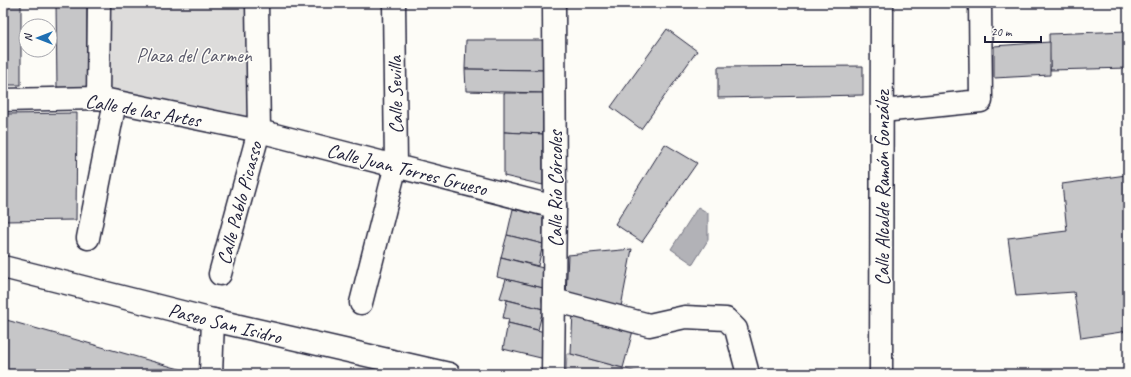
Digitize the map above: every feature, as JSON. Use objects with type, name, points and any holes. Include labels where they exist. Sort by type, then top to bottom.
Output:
[{"type":"street","points":[[88,238],[107,100],[99,3]]},
{"type":"street","name":"Calle Pablo Picasso","points":[[220,274],[259,131],[257,3]]},
{"type":"street","name":"Calle Sevilla","points":[[361,303],[396,165],[394,3]]},
{"type":"street","name":"Calle Río Córcoles","points":[[553,374],[555,207],[554,3]]},
{"type":"street","name":"Calle Alcalde Ramón González","points":[[881,374],[882,3]]},
{"type":"street","points":[[882,111],[981,101],[980,3]]},
{"type":"street","name":"Calle de las Artes","points":[[3,100],[107,100],[259,131]]},
{"type":"street","name":"Calle Juan Torres Grueso","points":[[259,131],[555,207]]},
{"type":"street","name":"Paseo San Isidro","points":[[3,267],[212,320],[449,374]]},
{"type":"street","points":[[554,300],[649,325],[685,317],[726,319],[736,329],[748,374]]},
{"type":"street","points":[[211,374],[212,320]]},
{"type":"green space","name":"Plaza del Carmen","points":[[108,3],[247,3],[248,119],[108,90]]},
{"type":"green space","points":[[567,354],[571,354],[644,374],[566,374]]},
{"type":"shaded area","points":[[698,207],[708,213],[708,240],[693,264],[671,249]]},
{"type":"building","points":[[3,3],[21,3],[21,18],[18,18],[18,58],[21,58],[21,85],[3,85]]},
{"type":"building","points":[[56,3],[87,3],[87,88],[57,88],[58,18],[56,18]]},
{"type":"building","points":[[667,29],[697,51],[641,129],[611,107]]},
{"type":"building","points":[[1127,31],[1128,68],[1050,70],[1049,34]]},
{"type":"building","points":[[466,40],[543,40],[543,70],[465,69]]},
{"type":"building","points":[[1050,42],[1050,75],[994,78],[994,46]]},
{"type":"building","points":[[863,66],[863,95],[718,98],[718,67]]},
{"type":"building","points":[[465,69],[543,70],[543,93],[466,91]]},
{"type":"building","points":[[504,93],[543,93],[543,134],[504,132]]},
{"type":"building","points":[[77,113],[76,220],[3,221],[3,114]]},
{"type":"building","points":[[504,132],[543,134],[543,185],[504,176]]},
{"type":"building","points":[[665,144],[697,163],[642,242],[615,224]]},
{"type":"building","points":[[1126,175],[1128,190],[1128,331],[1081,338],[1074,292],[1016,296],[1008,238],[1067,231],[1062,184]]},
{"type":"building","points":[[513,209],[543,216],[543,244],[507,235]]},
{"type":"building","points":[[507,235],[543,244],[538,266],[501,257]]},
{"type":"building","points":[[632,249],[620,312],[566,296],[568,255]]},
{"type":"building","points":[[501,257],[543,268],[543,288],[497,277]]},
{"type":"building","points":[[506,279],[543,288],[543,309],[500,298]]},
{"type":"building","points":[[507,300],[543,309],[538,330],[508,323],[509,319],[503,318]]},
{"type":"building","points":[[573,312],[634,327],[623,368],[571,354]]},
{"type":"building","points":[[3,319],[190,372],[190,374],[3,374]]},
{"type":"building","points":[[508,323],[545,332],[545,359],[503,349]]}]
